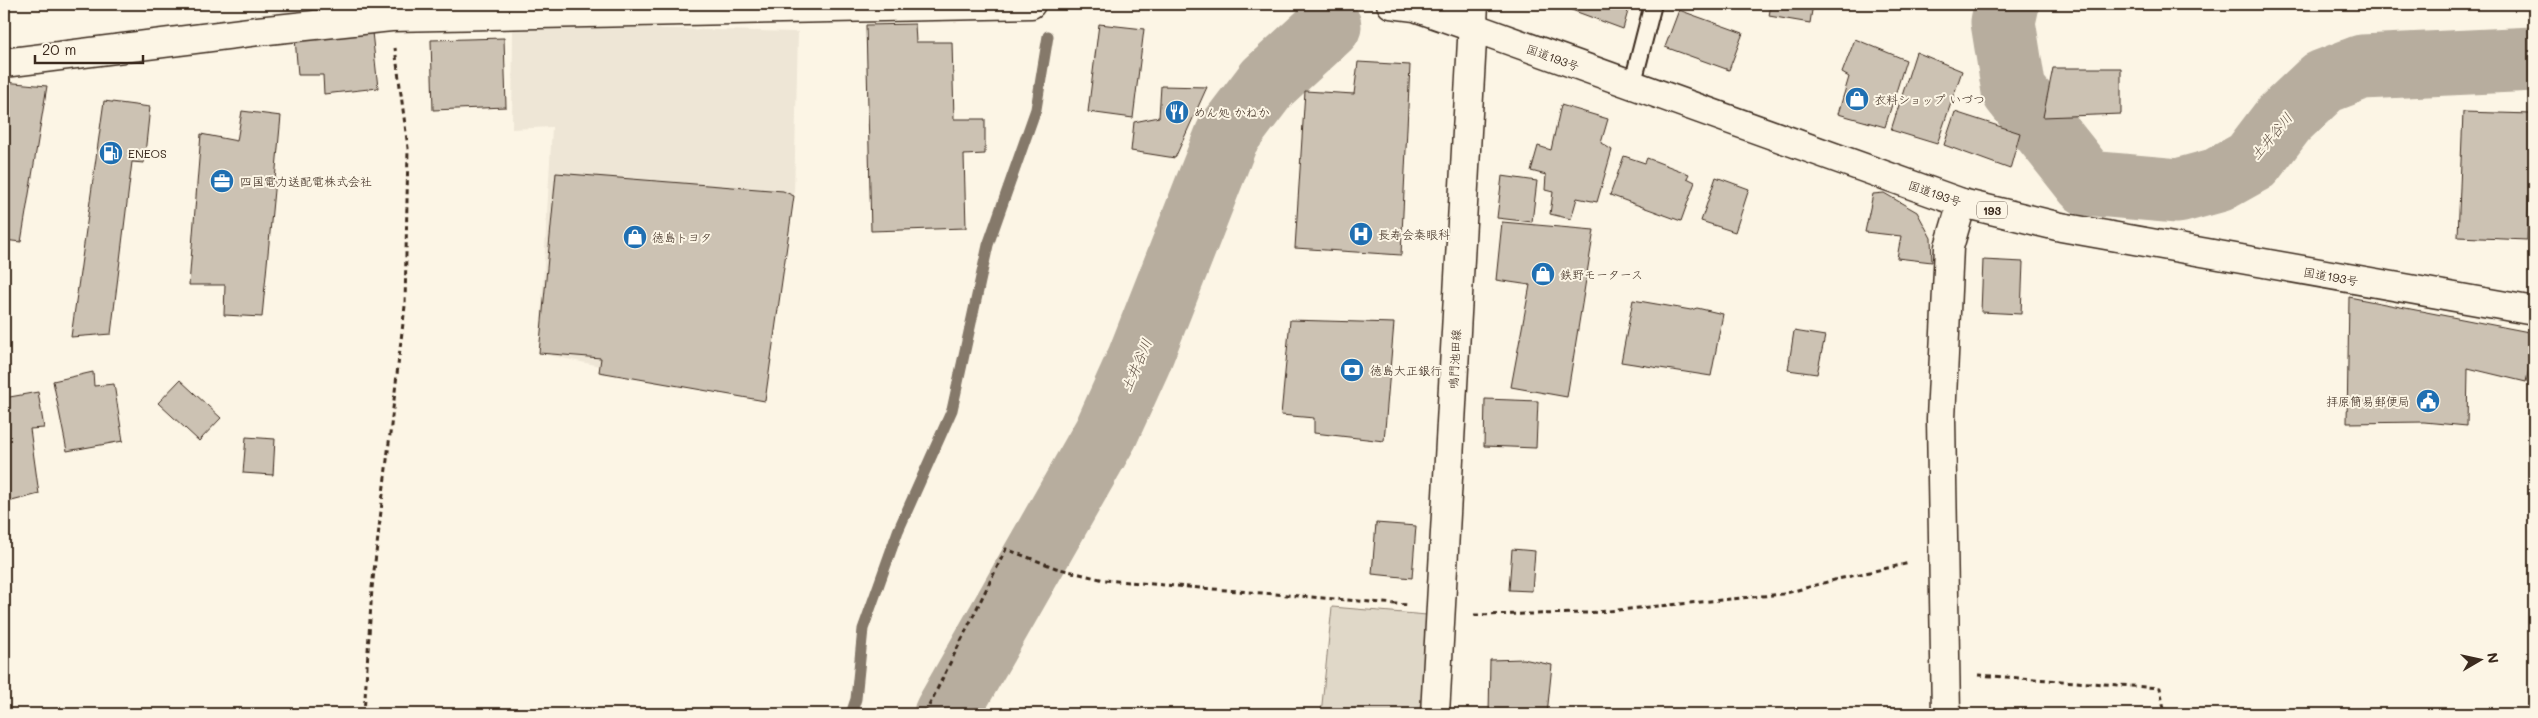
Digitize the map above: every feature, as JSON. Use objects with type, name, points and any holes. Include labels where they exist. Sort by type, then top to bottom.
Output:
[{"type":"main road","points":[[4,63],[258,31],[391,11],[1031,4]]},
{"type":"main road","name":"国道193号","points":[[1391,4],[1473,16],[1632,86],[1962,203],[2061,227],[2534,312]]},
{"type":"main road","name":"鳴門池田線","points":[[1435,714],[1473,16]]},
{"type":"main road","points":[[1946,714],[1941,419],[1949,247],[1962,203]]},
{"type":"lane","points":[[1632,86],[1653,4]]},
{"type":"path","points":[[364,714],[372,588],[405,306],[408,148],[391,11]]},
{"type":"path","points":[[925,714],[1006,549],[1056,568],[1104,580],[1441,611],[1587,613],[1783,594],[1838,579],[1944,556]]},
{"type":"path","points":[[1946,672],[2160,688],[2165,714]]},
{"type":"shaded area","points":[[513,25],[798,32],[794,196],[765,401],[539,353],[552,127],[512,129]]},
{"type":"shaded area","points":[[1332,607],[1427,615],[1422,714],[1321,714]]},
{"type":"building","points":[[1571,4],[1630,4],[1623,29],[1569,9]]},
{"type":"building","points":[[1771,4],[1813,4],[1810,23],[1769,16]]},
{"type":"building","points":[[1679,10],[1743,33],[1729,70],[1665,47]]},
{"type":"building","points":[[915,24],[916,42],[952,42],[954,119],[985,119],[985,154],[964,155],[966,228],[871,231],[866,25]]},
{"type":"building","points":[[1099,24],[1144,29],[1133,118],[1088,112]]},
{"type":"building","points":[[372,32],[378,88],[324,94],[323,75],[298,75],[295,38]]},
{"type":"building","points":[[504,38],[506,107],[433,110],[431,40]]},
{"type":"building","points":[[1855,39],[1906,60],[1885,127],[1838,114],[1849,77],[1842,73]]},
{"type":"building","points":[[1916,52],[1962,71],[1937,144],[1891,130]]},
{"type":"building","points":[[1358,62],[1410,65],[1401,255],[1295,248],[1305,91],[1354,94]]},
{"type":"building","points":[[2053,68],[2121,68],[2121,114],[2043,117]]},
{"type":"building","points":[[4,82],[47,86],[21,242],[4,240]]},
{"type":"building","points":[[1161,86],[1207,87],[1175,158],[1131,151],[1134,122],[1159,117]]},
{"type":"building","points":[[104,101],[150,107],[144,163],[132,162],[111,334],[71,337]]},
{"type":"building","points":[[1561,105],[1608,119],[1601,143],[1612,150],[1597,202],[1577,198],[1571,219],[1550,214],[1553,192],[1545,190],[1546,175],[1531,171],[1538,146],[1551,150]]},
{"type":"building","points":[[242,111],[281,116],[262,317],[224,315],[225,285],[189,285],[201,134],[237,141]]},
{"type":"building","points":[[1955,112],[2020,133],[2010,169],[1944,145]]},
{"type":"building","points":[[2463,112],[2532,114],[2527,240],[2458,237]]},
{"type":"building","points":[[1624,156],[1645,163],[1647,158],[1689,174],[1687,178],[1695,182],[1681,221],[1610,195]]},
{"type":"building","points":[[556,173],[783,191],[794,196],[765,401],[599,372],[601,358],[539,353]]},
{"type":"building","points":[[1502,176],[1537,181],[1532,222],[1497,218]]},
{"type":"building","points":[[1716,177],[1749,189],[1735,232],[1701,221]]},
{"type":"building","points":[[1884,193],[1917,212],[1931,238],[1932,262],[1897,258],[1901,236],[1865,232],[1873,194]]},
{"type":"building","points":[[1502,222],[1594,230],[1567,397],[1511,387],[1530,285],[1496,280]]},
{"type":"building","points":[[1983,260],[2023,262],[2021,314],[1981,312]]},
{"type":"building","points":[[2349,297],[2534,333],[2534,347],[2526,382],[2468,368],[2467,426],[2424,422],[2347,423]]},
{"type":"building","points":[[1633,300],[1691,310],[1697,308],[1723,314],[1711,376],[1621,362]]},
{"type":"building","points":[[1290,320],[1394,323],[1384,441],[1314,433],[1314,418],[1281,415]]},
{"type":"building","points":[[1794,331],[1825,336],[1817,374],[1788,370]]},
{"type":"building","points":[[93,372],[94,386],[114,384],[123,441],[67,451],[53,381]]},
{"type":"building","points":[[180,380],[221,418],[199,441],[158,403]]},
{"type":"building","points":[[38,392],[44,428],[30,429],[39,494],[4,503],[4,398]]},
{"type":"building","points":[[1485,399],[1538,401],[1536,448],[1484,446]]},
{"type":"building","points":[[246,437],[275,439],[273,475],[243,473]]},
{"type":"building","points":[[1376,523],[1416,526],[1412,578],[1372,574]]},
{"type":"building","points":[[1512,549],[1535,551],[1532,591],[1509,590]]},
{"type":"building","points":[[1523,659],[1552,665],[1547,714],[1489,714],[1490,660]]},
{"type":"waterway","name":"土井谷川","points":[[2007,4],[2003,22],[2014,91],[2087,183],[2178,191],[2218,180],[2252,161],[2284,119],[2323,82],[2362,67],[2534,59]]},
{"type":"waterway","name":"土井谷川","points":[[946,714],[1106,433],[1139,360],[1227,136],[1268,82],[1329,26]]},
{"type":"waterway","points":[[851,714],[856,699],[863,629],[898,531],[952,410],[988,245],[1036,109],[1048,36]]},
{"type":"place","name":"衣料ショップ いづつ","points":[[1857,99]]},
{"type":"place","name":"めん処 かねか","points":[[1177,112]]},
{"type":"place","name":"ENEOS","points":[[111,153]]},
{"type":"place","name":"四国電力送配電株式会社","points":[[222,181]]},
{"type":"place","name":"長寿会秦眼科","points":[[1361,234]]},
{"type":"place","name":"徳島トヨタ","points":[[635,237]]},
{"type":"place","name":"鉄野モータース","points":[[1543,274]]},
{"type":"place","name":"徳島大正銀行","points":[[1352,370]]},
{"type":"place","name":"拝原簡易郵便局","points":[[2428,401]]}]
